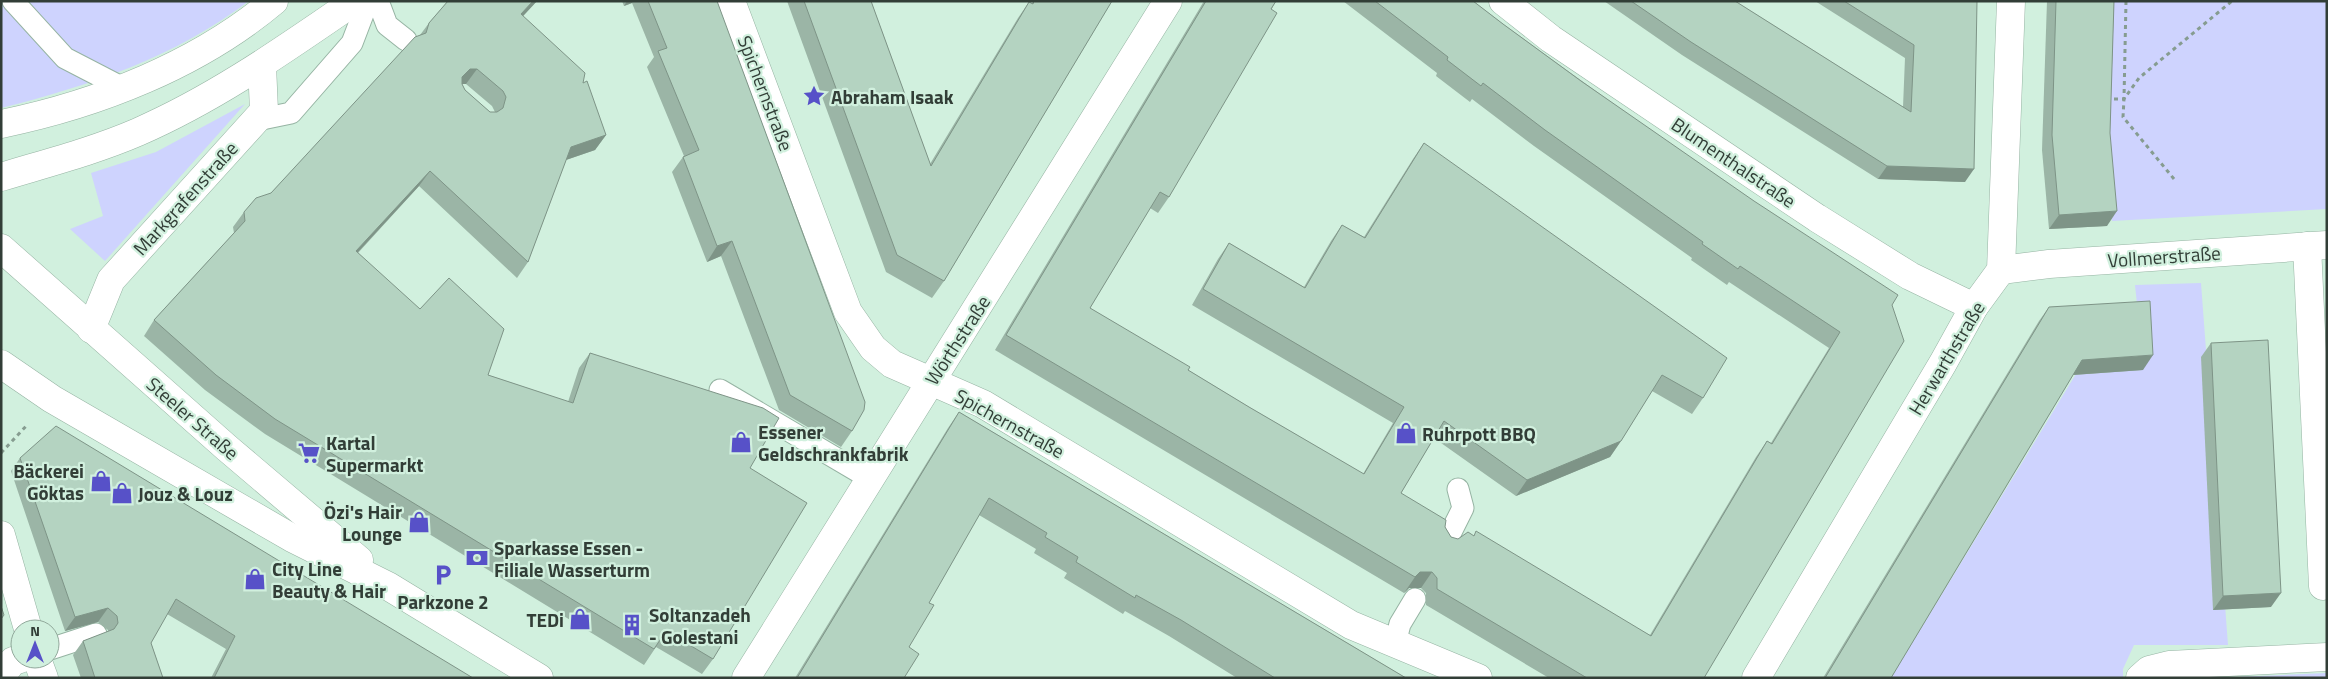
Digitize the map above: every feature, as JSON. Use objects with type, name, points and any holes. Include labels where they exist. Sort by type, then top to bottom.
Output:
[{"type":"street","points":[[1,124],[42,116],[123,88],[204,51],[274,1]]},
{"type":"street","points":[[1,177],[66,158],[138,132],[229,86],[355,1]]},
{"type":"street","name":"Spichernstraße","points":[[731,1],[848,312],[873,348],[892,364],[983,404],[1351,625],[1478,678]]},
{"type":"street","name":"Wörthstraße","points":[[746,678],[1168,1]]},
{"type":"street","name":"Blumenthalstraße","points":[[1503,1],[1551,39],[1817,218],[1910,276],[1974,307]]},
{"type":"street","points":[[2001,270],[2011,1]]},
{"type":"street","name":"Markgrafenstraße","points":[[91,329],[111,280],[264,111],[262,65]]},
{"type":"street","points":[[2317,246],[2323,586]]},
{"type":"street","name":"Vollmerstraße","points":[[2001,270],[2049,264],[2317,246]]},
{"type":"street","name":"Steeler Straße","points":[[1,248],[91,329],[388,586]]},
{"type":"street","name":"Herwarthstraße","points":[[1756,678],[1943,363],[1974,307],[2001,270]]},
{"type":"street","name":"Steeler Straße","points":[[1,364],[52,399],[292,538],[388,586],[539,678]]},
{"type":"street","points":[[1,535],[25,619]]},
{"type":"street","points":[[2140,678],[2149,670],[2169,664],[2327,657]]},
{"type":"street","points":[[1,676],[10,665]]},
{"type":"lane","points":[[13,1],[65,58],[123,88]]},
{"type":"lane","points":[[257,120],[291,113],[352,43],[368,1]]},
{"type":"lane","points":[[378,1],[387,25],[406,40]]},
{"type":"lane","points":[[720,390],[871,478]]},
{"type":"lane","points":[[1446,542],[1463,508],[1458,489]]},
{"type":"lane","points":[[1395,643],[1400,624],[1415,599]]},
{"type":"lane","points":[[60,646],[96,634]]},
{"type":"path","points":[[2126,1],[2123,117],[2174,178]]},
{"type":"path","points":[[2124,99],[2140,78],[2232,1]]},
{"type":"path","points":[[2114,99],[2124,99]]},
{"type":"shaded area","points":[[1,1],[249,1],[191,39],[131,67],[67,90],[1,108]]},
{"type":"shaded area","points":[[2113,1],[2327,1],[2327,209],[2112,221],[2109,144]]},
{"type":"shaded area","points":[[245,104],[105,261],[70,229],[103,216],[91,173],[156,152]]},
{"type":"shaded area","points":[[2201,283],[2228,645],[2134,645],[2123,669],[2123,678],[1891,678],[2082,364],[2143,362],[2135,285]]},
{"type":"shaded area","points":[[2327,673],[2327,678],[2238,678],[2238,677]]},
{"type":"building","points":[[448,1],[533,1],[521,14],[585,73],[583,83],[587,81],[606,135],[571,147],[528,262],[430,171],[356,251],[420,309],[449,278],[504,329],[488,375],[573,403],[590,353],[763,408],[779,418],[750,468],[807,503],[713,659],[666,631],[654,649],[275,419],[216,375],[154,320],[245,221],[244,212],[256,198],[271,193],[415,37],[426,33],[429,23]],"holes":[[[470,69],[477,69],[503,91],[506,97],[503,108],[497,112],[490,112],[465,90],[462,84],[462,77]]]},
{"type":"building","points":[[648,1],[717,1],[865,402],[864,410],[852,431],[790,395],[732,241],[717,246],[683,157],[699,150],[658,51],[667,48]]},
{"type":"building","points":[[804,1],[871,1],[931,166],[1029,2],[1033,4],[1034,1],[1112,1],[944,281],[897,255]]},
{"type":"building","points":[[1206,1],[1276,1],[1271,9],[1277,13],[1169,197],[1160,192],[1090,308],[1190,367],[1188,370],[1249,407],[1364,474],[1404,407],[1203,289],[1229,243],[1305,288],[1342,225],[1365,238],[1424,143],[1727,358],[1703,398],[1662,375],[1621,441],[1527,480],[1444,421],[1401,493],[1446,520],[1445,527],[1451,537],[1458,539],[1468,532],[1474,536],[1476,531],[1651,636],[1767,441],[1772,444],[1840,332],[1740,266],[1738,269],[1702,244],[1703,242],[1545,130],[1483,83],[1481,86],[1447,60],[1448,57],[1375,1],[1473,1],[1581,81],[1754,201],[1898,295],[1892,305],[1904,341],[1704,678],[1587,678],[1437,589],[1437,578],[1432,572],[1420,572],[1415,577],[1006,335]]},
{"type":"building","points":[[1631,1],[1735,1],[1911,112],[1914,45],[1844,1],[1977,1],[1974,169],[1887,166],[1691,42]]},
{"type":"building","points":[[2056,1],[2114,1],[2110,133],[2117,211],[2059,215],[2052,135]]},
{"type":"building","points":[[2150,301],[2153,355],[2082,360],[1891,678],[1825,678],[2049,307]]},
{"type":"building","points":[[2268,340],[2281,593],[2223,596],[2211,343]]},
{"type":"building","points":[[959,412],[1406,678],[1275,678],[1181,620],[1136,595],[1135,598],[1076,562],[1078,557],[1045,537],[1047,533],[989,498],[929,603],[934,605],[909,647],[919,654],[904,678],[797,678]]},
{"type":"building","points":[[56,426],[473,678],[214,678],[235,636],[176,599],[151,643],[163,678],[95,678],[83,641],[114,629],[118,623],[117,616],[108,608],[75,617],[20,458]]},
{"type":"building","points":[[1,606],[4,615],[1,619]]},
{"type":"place","name":"Abraham Isaak","points":[[814,96]]},
{"type":"place","name":"Ruhrpott BBQ","points":[[1406,433]]},
{"type":"place","name":"Essener Geldschrankfabrik","points":[[741,442]]},
{"type":"place","name":"Kartal Supermarkt","points":[[309,453]]},
{"type":"place","name":"Bäckerei Göktas","points":[[101,481]]},
{"type":"place","name":"Jouz & Louz","points":[[122,493]]},
{"type":"place","name":"Özi's Hair Lounge","points":[[419,522]]},
{"type":"place","name":"Sparkasse Essen - Filiale Wasserturm","points":[[477,558]]},
{"type":"place","name":"Parkzone 2","points":[[443,575]]},
{"type":"place","name":"City Line Beauty & Hair","points":[[255,579]]},
{"type":"place","name":"TEDi","points":[[580,619]]},
{"type":"place","name":"Soltanzadeh - Golestani","points":[[632,625]]}]
